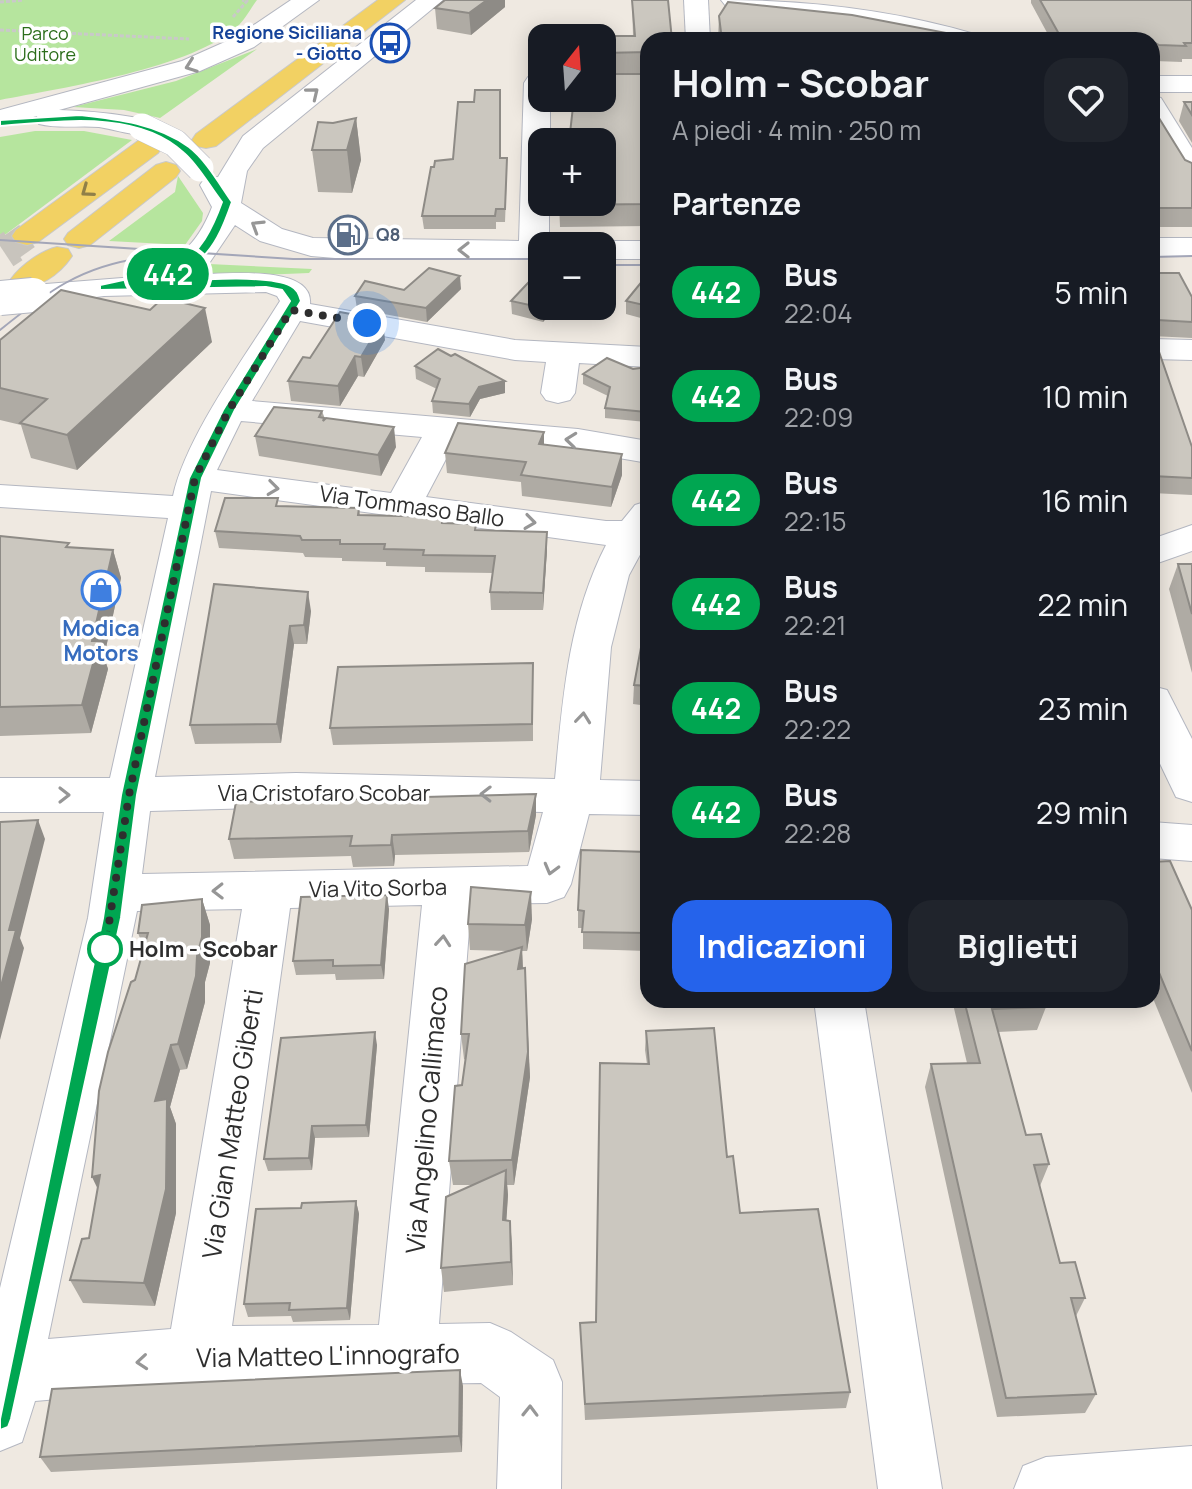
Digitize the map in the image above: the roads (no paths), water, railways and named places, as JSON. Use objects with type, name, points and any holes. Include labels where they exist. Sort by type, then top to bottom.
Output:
[{"type":"main road","points":[[203,154],[393,0]]},
{"type":"main road","points":[[27,236],[145,137]]},
{"type":"main road","points":[[30,287],[68,247],[166,171]]},
{"type":"street","points":[[19,329],[55,301],[93,288],[168,274],[190,265],[216,233],[227,205],[233,171],[253,142],[431,0]]},
{"type":"street","points":[[696,0],[698,32]]},
{"type":"street","points":[[733,0],[916,24],[942,32]]},
{"type":"street","points":[[0,120],[35,106],[160,77],[221,55],[317,13]]},
{"type":"street","points":[[1160,84],[1192,84]]},
{"type":"street","points":[[537,112],[538,232]]},
{"type":"street","points":[[0,120],[80,118],[177,143],[203,154],[227,205],[271,235],[289,242],[311,247],[382,250],[528,250]]},
{"type":"street","points":[[1161,134],[1192,172]]},
{"type":"street","points":[[616,250],[640,250]]},
{"type":"street","points":[[0,298],[30,287],[266,283],[292,291],[293,305],[229,410],[192,493],[129,795],[116,893],[5,1396]]},
{"type":"street","points":[[293,305],[515,350],[640,357]]},
{"type":"street","points":[[1160,349],[1192,350]]},
{"type":"street","points":[[558,393],[564,352]]},
{"type":"street","points":[[229,410],[578,440],[640,451]]},
{"type":"street","points":[[403,505],[444,429]]},
{"type":"street","name":"Via Tommaso Ballo","points":[[0,496],[192,493],[403,505],[606,533],[639,523]]},
{"type":"street","points":[[576,796],[591,648],[605,583],[639,523]]},
{"type":"street","points":[[1160,528],[1192,529]]},
{"type":"street","points":[[1160,550],[1192,537]]},
{"type":"street","points":[[1160,718],[1192,785]]},
{"type":"street","name":"Via Cristofaro Scobar","points":[[0,795],[296,790],[640,798]]},
{"type":"street","name":"Via Vito Sorba","points":[[116,893],[547,884],[567,810],[576,796]]},
{"type":"street","points":[[1160,841],[1192,843]]},
{"type":"street","name":"Via Angelino Callimaco","points":[[406,1353],[448,886]]},
{"type":"street","name":"Via Gian Matteo Giberti","points":[[197,1357],[269,890]]},
{"type":"street","points":[[840,1008],[910,1489]]},
{"type":"street","name":"Via Matteo L'innografo","points":[[5,1396],[197,1357],[490,1353],[531,1382],[529,1489]]},
{"type":"street","points":[[1046,1489],[1192,1478]]},
{"type":"tunnel","points":[[10,248],[27,236]]},
{"type":"tunnel","points":[[4,252],[10,248]]},
{"type":"tram line","points":[[0,240],[293,259],[528,259]]},
{"type":"tram line","points":[[1160,257],[1192,256]]},
{"type":"tram line","points":[[0,330],[33,304],[83,274],[143,258]]},
{"type":"tram line","points":[[616,265],[640,265]]},
{"type":"place","name":"Regione Siciliana - Giotto","points":[[390,43]]},
{"type":"place","name":"Q8","points":[[348,235]]},
{"type":"place","name":"Modica Motors","points":[[101,590]]},
{"type":"place","name":"Holm - Scobar","points":[[105,949]]},
{"type":"park label","name":"Parco Uditore","points":[[45,44]]}]
